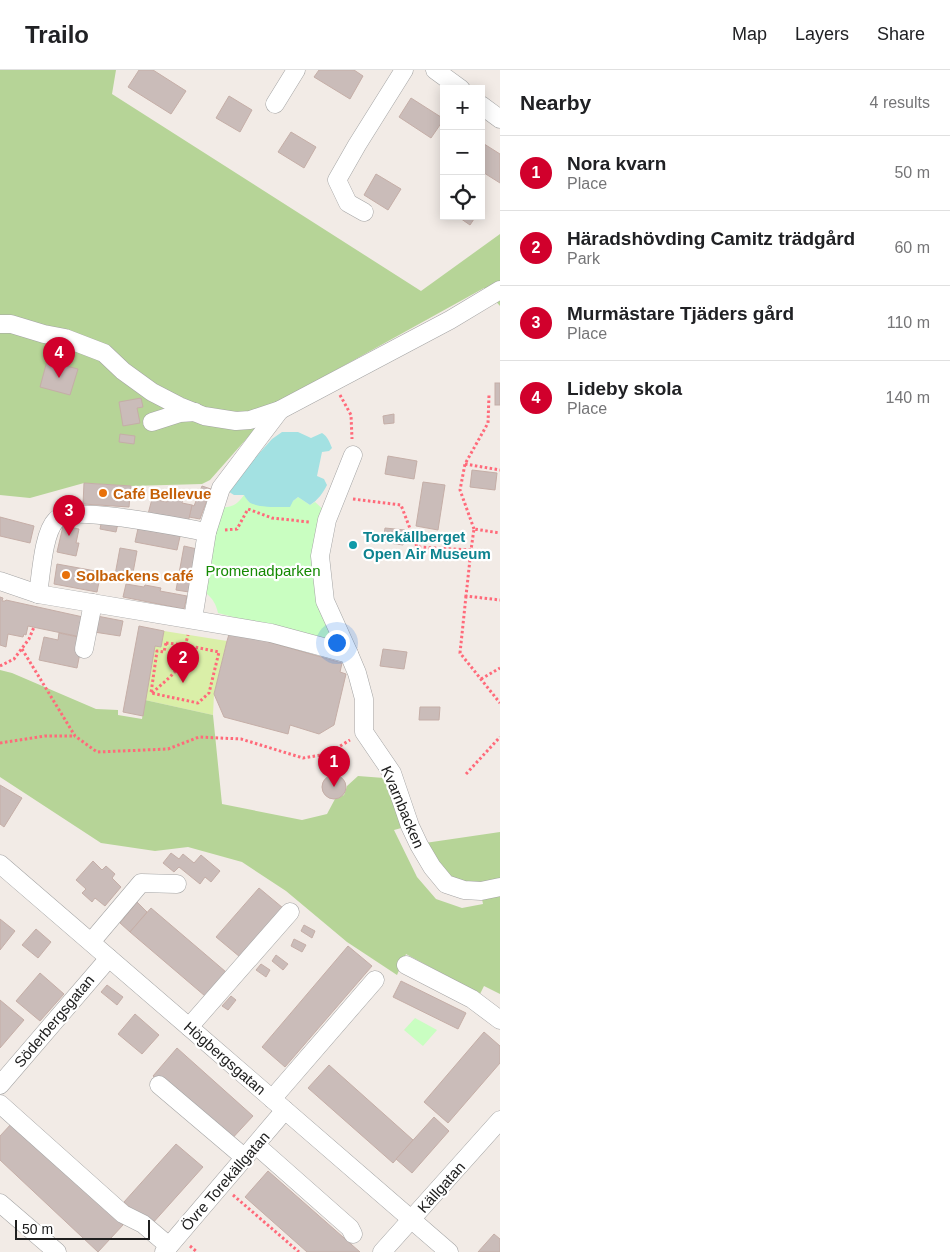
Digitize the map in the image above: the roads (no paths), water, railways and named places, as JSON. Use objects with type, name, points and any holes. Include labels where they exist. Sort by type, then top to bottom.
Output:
[{"type":"street","points":[[276,104],[296,70]]},
{"type":"street","points":[[364,212],[348,203],[337,180],[404,70]]},
{"type":"street","points":[[435,70],[456,85]]},
{"type":"street","points":[[485,108],[500,119]]},
{"type":"street","points":[[4,323],[66,338],[104,353],[123,371],[152,392],[179,406],[204,416],[236,421],[250,420],[280,410],[450,320],[500,290]]},
{"type":"street","points":[[193,619],[207,532],[220,488],[280,410]]},
{"type":"street","points":[[152,422],[180,414],[196,412]]},
{"type":"street","points":[[349,654],[325,601],[320,556],[327,520],[353,455]]},
{"type":"street","points":[[38,594],[44,549],[52,524],[57,518],[67,514],[88,514],[148,521],[207,532]]},
{"type":"street","points":[[0,581],[38,594],[270,633],[349,654]]},
{"type":"street","points":[[84,649],[92,603]]},
{"type":"street","name":"Kvarnbacken","points":[[349,654],[357,673],[364,699],[364,732],[392,773],[410,826],[432,867],[446,884],[464,890],[482,891],[500,887]]},
{"type":"street","name":"Högbergsgatan","points":[[0,864],[190,1026],[449,1252]]},
{"type":"street","points":[[91,942],[141,883],[177,884]]},
{"type":"street","points":[[190,1026],[290,912]]},
{"type":"street","name":"Söderbergsgatan","points":[[0,1086],[109,958]]},
{"type":"street","points":[[406,965],[472,999],[500,1020]]},
{"type":"street","name":"Övre Torekällgatan","points":[[166,1249],[250,1151],[279,1104],[375,980]]},
{"type":"street","points":[[159,1086],[250,1151],[350,1228],[353,1234]]},
{"type":"street","points":[[0,1104],[123,1214],[143,1224],[166,1249]]},
{"type":"street","name":"Källgatan","points":[[382,1252],[500,1120]]},
{"type":"street","points":[[0,1203],[56,1252]]},
{"type":"water","points":[[282,432],[298,432],[311,438],[322,433],[328,439],[332,448],[329,451],[322,452],[317,476],[324,479],[327,485],[318,499],[310,505],[298,497],[290,507],[263,506],[249,502],[244,495],[234,495],[226,490],[272,439]]},
{"type":"place","name":"Lideby skola","points":[[59,378]]},
{"type":"place","name":"Café Bellevue","points":[[103,493]]},
{"type":"place","name":"Murmästare Tjäders gård","points":[[69,536]]},
{"type":"place","name":"Torekällberget Open Air Museum","points":[[353,545]]},
{"type":"place","name":"Solbackens café","points":[[66,575]]},
{"type":"place","name":"Häradshövding Camitz trädgård","points":[[183,683]]},
{"type":"place","name":"Nora kvarn","points":[[334,787]]},
{"type":"park label","name":"Promenadparken","points":[[263,570]]}]
